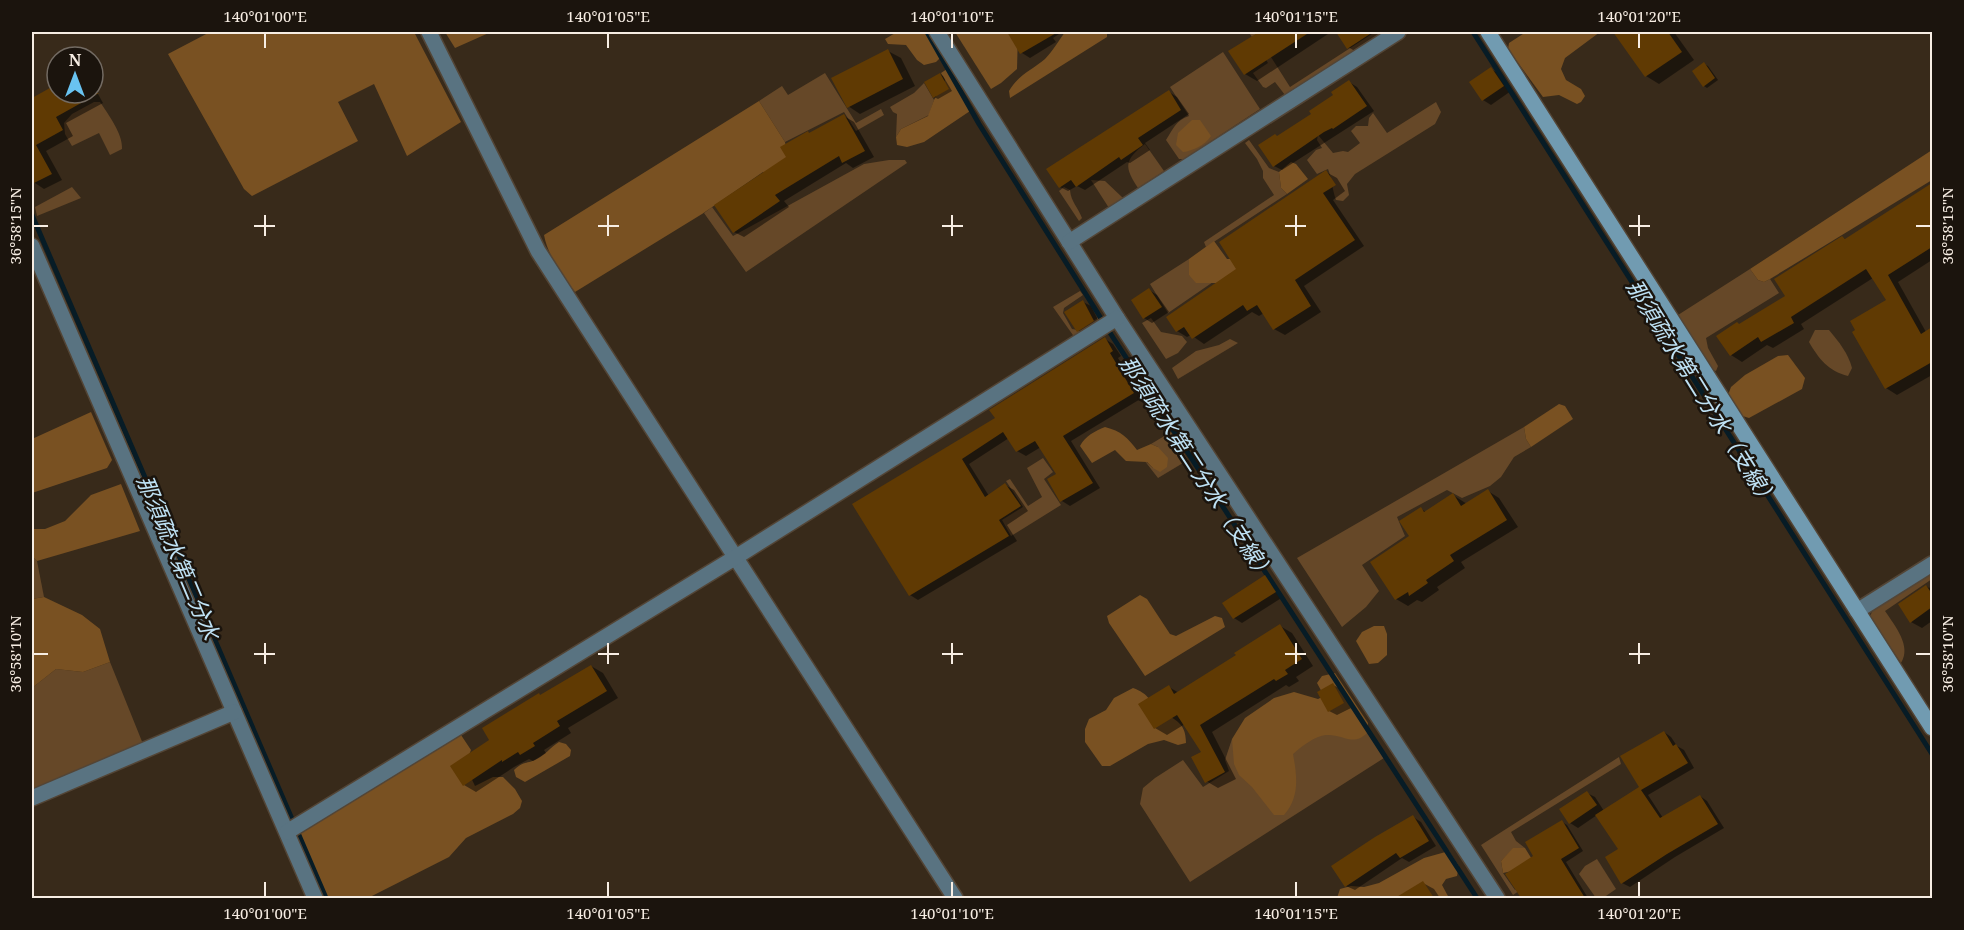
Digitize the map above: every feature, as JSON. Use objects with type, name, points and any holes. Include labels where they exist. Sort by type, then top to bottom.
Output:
[{"type":"street","points":[[429,32],[538,251],[955,898]]},
{"type":"street","points":[[936,32],[1117,318],[1497,898]]},
{"type":"street","points":[[1069,242],[1398,32]]},
{"type":"street","points":[[1488,32],[1932,728]]},
{"type":"street","points":[[32,246],[315,898]]},
{"type":"street","points":[[287,832],[736,557],[1117,318]]},
{"type":"street","points":[[1857,611],[1932,564]]},
{"type":"street","points":[[32,798],[234,712]]},
{"type":"shaded area","points":[[210,32],[414,32],[461,122],[407,156],[374,84],[338,102],[358,141],[252,196],[244,189],[168,54]]},
{"type":"shaded area","points":[[445,32],[491,32],[455,48]]},
{"type":"shaded area","points":[[897,32],[925,32],[940,58],[936,62],[924,65],[917,60],[906,45],[888,44],[885,39]]},
{"type":"shaded area","points":[[955,32],[1018,32],[1017,69],[991,89]]},
{"type":"shaded area","points":[[1065,32],[1107,32],[1107,37],[1010,98],[1009,91],[1013,85],[1045,59]]},
{"type":"shaded area","points":[[1255,32],[1290,87],[1375,32],[1385,32],[1285,95],[1275,82],[1266,88],[1263,87],[1253,73],[1268,63],[1250,34]]},
{"type":"shaded area","points":[[1526,32],[1600,32],[1565,58],[1561,69],[1566,80],[1581,89],[1585,96],[1581,102],[1577,104],[1559,95],[1543,97],[1508,49],[1509,43]]},
{"type":"shaded area","points":[[1223,52],[1260,109],[1184,159],[1179,159],[1166,140],[1178,122],[1189,116],[1170,87]]},
{"type":"shaded area","points":[[947,69],[970,111],[924,142],[907,147],[897,145],[896,137],[901,129],[928,116],[945,80],[941,73]]},
{"type":"shaded area","points":[[825,73],[856,123],[881,109],[884,115],[856,131],[844,112],[785,142],[759,101],[782,86],[788,95]]},
{"type":"shaded area","points":[[924,83],[934,100],[929,115],[901,129],[896,137],[897,114],[890,107],[914,93]]},
{"type":"shaded area","points":[[759,101],[785,142],[789,162],[774,180],[763,172],[702,214],[575,292],[552,258],[544,235]]},
{"type":"shaded area","points":[[1436,102],[1441,112],[1435,124],[1355,174],[1347,184],[1349,195],[1343,201],[1336,200],[1328,169],[1317,174],[1307,160],[1316,150],[1322,148],[1317,140],[1318,135],[1333,153],[1348,152],[1360,143],[1351,131],[1356,126],[1368,126],[1369,118],[1373,113],[1387,133]]},
{"type":"shaded area","points":[[88,105],[102,105],[120,137],[122,149],[110,155],[99,133],[72,146],[65,134],[64,123],[72,114]]},
{"type":"shaded area","points":[[1192,120],[1200,120],[1211,136],[1199,147],[1183,152],[1176,145],[1178,133]]},
{"type":"shaded area","points":[[1249,140],[1269,168],[1279,172],[1281,188],[1287,194],[1206,247],[1204,242],[1274,195],[1263,178],[1263,171],[1257,159],[1245,143]]},
{"type":"shaded area","points":[[1145,144],[1164,171],[1138,188],[1130,175],[1128,164],[1133,155]]},
{"type":"shaded area","points":[[1932,150],[1932,180],[1764,282],[1758,280],[1750,269]]},
{"type":"shaded area","points":[[905,160],[907,163],[746,272],[704,213],[712,207],[733,236],[864,164]]},
{"type":"shaded area","points":[[1291,162],[1296,164],[1308,179],[1287,194],[1281,188],[1279,172]]},
{"type":"shaded area","points":[[1091,180],[1105,181],[1123,198],[1109,208]]},
{"type":"shaded area","points":[[72,187],[81,198],[37,216],[35,207]]},
{"type":"shaded area","points":[[1064,187],[1070,190],[1082,218],[1079,221],[1059,191]]},
{"type":"shaded area","points":[[1214,241],[1227,259],[1237,259],[1246,270],[1220,283],[1196,283],[1189,275],[1189,259]]},
{"type":"shaded area","points":[[1189,259],[1189,275],[1213,282],[1168,313],[1150,284]]},
{"type":"shaded area","points":[[1750,269],[1758,280],[1764,282],[1770,279],[1779,293],[1706,338],[1708,348],[1718,366],[1716,371],[1712,370],[1678,315]]},
{"type":"shaded area","points":[[1080,291],[1083,295],[1064,308],[1063,313],[1072,329],[1078,330],[1098,318],[1100,322],[1075,338],[1053,307]]},
{"type":"shaded area","points":[[1151,318],[1161,332],[1182,336],[1187,342],[1178,353],[1166,359],[1142,323]]},
{"type":"shaded area","points":[[1815,330],[1829,330],[1840,343],[1852,368],[1848,376],[1830,368],[1816,354],[1809,342]]},
{"type":"shaded area","points":[[1230,339],[1238,343],[1178,379],[1172,368],[1196,351],[1219,345]]},
{"type":"shaded area","points":[[1788,355],[1805,378],[1802,389],[1749,418],[1739,415],[1728,395],[1731,387],[1745,375],[1778,356]]},
{"type":"shaded area","points":[[1559,404],[1565,406],[1573,419],[1531,447],[1526,439],[1524,427]]},
{"type":"shaded area","points":[[91,412],[112,460],[107,468],[32,493],[32,439]]},
{"type":"shaded area","points":[[1105,427],[1124,436],[1137,450],[1151,444],[1158,447],[1168,458],[1167,467],[1160,472],[1147,462],[1126,461],[1115,450],[1092,463],[1080,446],[1091,434]]},
{"type":"shaded area","points":[[1524,427],[1526,439],[1531,447],[1514,457],[1501,477],[1490,486],[1462,498],[1447,490],[1397,517],[1405,536],[1362,565],[1379,591],[1366,607],[1342,627],[1297,558]]},
{"type":"shaded area","points":[[1171,432],[1188,460],[1158,478],[1144,460],[1153,468],[1158,447],[1151,444]]},
{"type":"shaded area","points":[[1043,458],[1053,472],[1044,479],[1061,505],[1011,536],[1002,520],[1023,507],[1006,481],[1010,479],[1028,506],[1042,497],[1027,468]]},
{"type":"shaded area","points":[[121,484],[140,531],[37,561],[32,556],[32,529],[45,529],[65,521],[91,495]]},
{"type":"shaded area","points":[[32,556],[37,561],[44,597],[32,599]]},
{"type":"shaded area","points":[[1932,571],[1932,579],[1885,611],[1901,636],[1905,650],[1901,663],[1870,616],[1873,610]]},
{"type":"shaded area","points":[[1140,595],[1147,599],[1170,634],[1176,636],[1215,616],[1222,618],[1225,627],[1145,676],[1109,623],[1107,616]]},
{"type":"shaded area","points":[[44,597],[82,615],[100,629],[110,662],[83,672],[56,669],[32,688],[32,599]]},
{"type":"shaded area","points":[[1374,626],[1384,626],[1387,634],[1387,655],[1378,663],[1369,664],[1356,641],[1362,632]]},
{"type":"shaded area","points":[[110,662],[143,744],[32,793],[32,688],[56,669],[83,672]]},
{"type":"shaded area","points":[[1335,673],[1368,723],[1367,733],[1353,740],[1332,735],[1317,737],[1293,754],[1296,786],[1293,801],[1284,815],[1274,815],[1252,787],[1239,775],[1234,764],[1232,739],[1245,718],[1274,698],[1294,692],[1318,699],[1324,696],[1317,683],[1322,676]]},
{"type":"shaded area","points":[[1133,688],[1181,725],[1186,743],[1178,745],[1164,740],[1148,744],[1110,766],[1102,766],[1085,742],[1085,729],[1089,719],[1106,710],[1114,698]]},
{"type":"shaded area","points":[[1354,712],[1384,758],[1190,882],[1140,804],[1143,788],[1183,760],[1203,787],[1229,771],[1225,760],[1232,739],[1256,774]]},
{"type":"shaded area","points":[[456,732],[461,735],[471,750],[465,765],[475,786],[493,777],[503,777],[515,789],[522,801],[520,808],[513,814],[466,838],[449,857],[368,898],[322,898],[296,837],[301,826]]},
{"type":"shaded area","points":[[559,742],[566,744],[571,750],[570,756],[525,782],[516,777],[514,770],[517,767],[535,760]]},
{"type":"shaded area","points":[[1619,757],[1621,764],[1511,832],[1516,841],[1525,848],[1513,849],[1501,861],[1503,873],[1515,890],[1541,873],[1543,875],[1513,895],[1481,845]]},
{"type":"shaded area","points":[[1513,848],[1525,848],[1538,869],[1503,873],[1501,861]]},
{"type":"shaded area","points":[[1449,851],[1459,866],[1457,876],[1446,879],[1442,885],[1449,898],[1337,898],[1340,889],[1379,883],[1424,858]]},
{"type":"shaded area","points":[[1597,859],[1616,889],[1603,898],[1596,898],[1579,874],[1585,866]]},
{"type":"building","points":[[1007,32],[1058,32],[1020,54]]},
{"type":"building","points":[[1259,32],[1310,32],[1244,75],[1228,51]]},
{"type":"building","points":[[1336,32],[1373,32],[1347,49]]},
{"type":"building","points":[[1613,32],[1668,32],[1682,52],[1645,77]]},
{"type":"building","points":[[888,49],[903,79],[847,108],[831,78]]},
{"type":"building","points":[[1704,62],[1715,78],[1703,87],[1692,71]]},
{"type":"building","points":[[1491,67],[1504,86],[1482,101],[1469,82]]},
{"type":"building","points":[[940,73],[949,89],[933,98],[924,82]]},
{"type":"building","points":[[1349,80],[1367,106],[1273,167],[1258,145],[1275,134],[1277,136],[1311,114],[1309,111],[1333,95],[1331,92]]},
{"type":"building","points":[[1169,90],[1181,110],[1138,138],[1143,145],[1121,160],[1119,157],[1076,187],[1071,180],[1059,188],[1046,169]]},
{"type":"building","points":[[45,91],[45,105],[78,105],[56,117],[63,130],[36,145],[52,174],[32,184],[32,98]]},
{"type":"building","points":[[844,114],[865,151],[842,163],[839,156],[775,195],[780,201],[733,233],[714,205],[786,157],[780,147]]},
{"type":"building","points":[[1326,170],[1336,185],[1323,193],[1355,240],[1295,280],[1311,306],[1273,330],[1257,305],[1247,311],[1243,305],[1192,339],[1184,327],[1176,332],[1166,317],[1236,269],[1219,242]]},
{"type":"building","points":[[1932,183],[1932,247],[1888,275],[1921,334],[1932,327],[1932,362],[1885,389],[1852,332],[1855,330],[1850,321],[1886,300],[1866,269],[1791,317],[1794,323],[1761,342],[1758,337],[1730,356],[1716,336],[1785,296],[1774,279],[1842,236],[1845,239]]},
{"type":"building","points":[[1149,288],[1162,307],[1143,319],[1131,300]]},
{"type":"building","points":[[1083,300],[1094,321],[1077,332],[1064,312]]},
{"type":"building","points":[[1105,337],[1113,351],[1110,353],[1134,393],[1063,436],[1093,483],[1060,502],[1047,479],[1056,474],[1035,441],[1016,452],[1003,432],[962,459],[985,497],[1005,483],[1021,506],[999,520],[1009,536],[909,596],[852,504],[995,418],[989,410]]},
{"type":"building","points":[[1488,489],[1507,520],[1450,555],[1454,561],[1426,580],[1428,583],[1409,596],[1408,592],[1395,600],[1370,562],[1409,536],[1399,521],[1421,507],[1424,512],[1453,493],[1461,506]]},
{"type":"building","points":[[1265,575],[1276,592],[1233,619],[1222,603]]},
{"type":"building","points":[[1926,585],[1932,594],[1932,607],[1910,623],[1898,604]]},
{"type":"building","points":[[1280,624],[1302,659],[1285,670],[1288,674],[1276,681],[1274,679],[1200,725],[1225,772],[1205,783],[1191,757],[1201,752],[1177,715],[1154,729],[1138,704],[1169,685],[1174,694]]},
{"type":"building","points":[[591,665],[607,691],[557,721],[560,726],[533,743],[535,746],[520,755],[518,752],[502,762],[502,760],[463,786],[450,766],[489,740],[482,728]]},
{"type":"building","points":[[1333,683],[1344,703],[1328,712],[1317,692]]},
{"type":"building","points":[[1664,731],[1688,763],[1641,790],[1660,818],[1700,795],[1718,824],[1621,884],[1605,857],[1618,849],[1595,815],[1639,787],[1620,756]]},
{"type":"building","points":[[1587,791],[1597,805],[1569,824],[1559,809]]},
{"type":"building","points":[[1413,815],[1429,841],[1400,858],[1396,853],[1345,887],[1331,866]]},
{"type":"building","points":[[1562,820],[1579,848],[1561,859],[1585,898],[1521,898],[1505,874],[1533,856],[1525,842]]},
{"type":"building","points":[[1423,881],[1434,898],[1395,898]]},
{"type":"waterway","name":"那須疏水第二分水（支線）","points":[[927,32],[979,124],[1114,339],[1477,898]]},
{"type":"waterway","name":"那須疏水第二分水（支線）","points":[[1473,32],[1932,754]]},
{"type":"waterway","name":"那須疏水第二分水","points":[[32,215],[326,898]]}]
